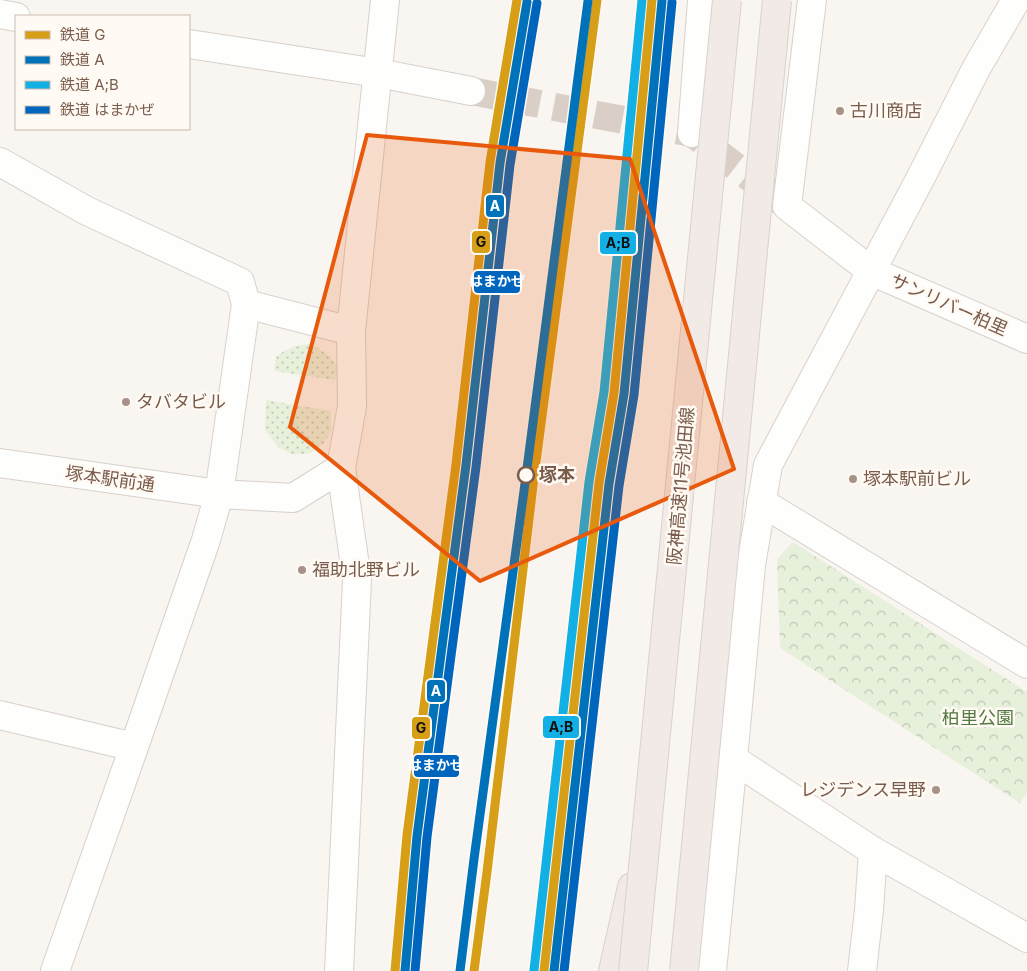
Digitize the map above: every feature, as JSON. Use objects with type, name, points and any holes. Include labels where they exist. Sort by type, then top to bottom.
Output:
[{"type":"highway","name":"阪神高速11号池田線","points":[[633,971],[727,0]]},
{"type":"highway","points":[[684,971],[777,0]]},
{"type":"highway","points":[[613,971],[649,810]]},
{"type":"street","points":[[338,971],[357,580],[340,468],[352,406],[351,331],[385,0]]},
{"type":"street","points":[[692,134],[702,0]]},
{"type":"street","name":"サンリバー柏里","points":[[812,0],[787,206],[871,272],[1027,339]]},
{"type":"street","points":[[712,971],[751,565],[768,465],[977,67],[1016,0]]},
{"type":"street","points":[[0,14],[15,17]]},
{"type":"street","points":[[190,44],[378,73],[471,91]]},
{"type":"street","points":[[0,162],[87,211],[240,282],[246,304],[219,494],[206,540],[55,971]]},
{"type":"street","points":[[246,304],[351,331]]},
{"type":"street","name":"塚本駅前通","points":[[0,463],[219,494],[293,498],[340,468]]},
{"type":"street","points":[[761,502],[1027,664]]},
{"type":"street","points":[[0,715],[134,747]]},
{"type":"street","points":[[733,759],[873,851],[1027,938]]},
{"type":"street","points":[[862,971],[873,851]]},
{"type":"highlighted area","points":[[367,135],[630,159],[734,469],[480,581],[290,427]]},
{"type":"green space","points":[[308,344],[318,348],[333,361],[339,370],[335,380],[274,371],[276,357],[291,348]]},
{"type":"green space","points":[[266,400],[331,411],[331,432],[323,444],[309,454],[292,454],[278,447],[265,430]]},
{"type":"green space","name":"柏里公園","points":[[793,542],[1027,692],[1027,792],[1020,803],[780,648],[777,559]]},
{"type":"tunnel","points":[[471,91],[692,133],[787,206]]},
{"type":"rail line","name":"G","points":[[395,971],[407,835],[456,464],[490,162],[517,0]]},
{"type":"rail line","name":"G","points":[[474,971],[534,477],[597,0]]},
{"type":"rail line","name":"A;B","points":[[534,970],[589,482],[604,392],[642,0]]},
{"type":"rail line","name":"G","points":[[544,971],[599,483],[614,393],[652,0]]},
{"type":"rail line","name":"A","points":[[460,971],[588,1]]},
{"type":"rail line","name":"A","points":[[554,971],[609,484],[624,394],[662,1]]},
{"type":"rail line","name":"A","points":[[405,971],[417,836],[466,465],[500,163],[527,2]]},
{"type":"rail line","name":"はまかぜ","points":[[564,971],[619,486],[634,395],[672,2]]},
{"type":"rail line","name":"はまかぜ","points":[[415,971],[427,837],[476,467],[510,165],[537,3]]},
{"type":"place","name":"古川商店","points":[[840,111]]},
{"type":"place","name":"タバタビル","points":[[126,402]]},
{"type":"place","name":"塚本","points":[[526,475]]},
{"type":"place","name":"塚本駅前ビル","points":[[853,479]]},
{"type":"place","name":"福助北野ビル","points":[[302,570]]},
{"type":"place","name":"レジデンス早野","points":[[936,790]]}]
